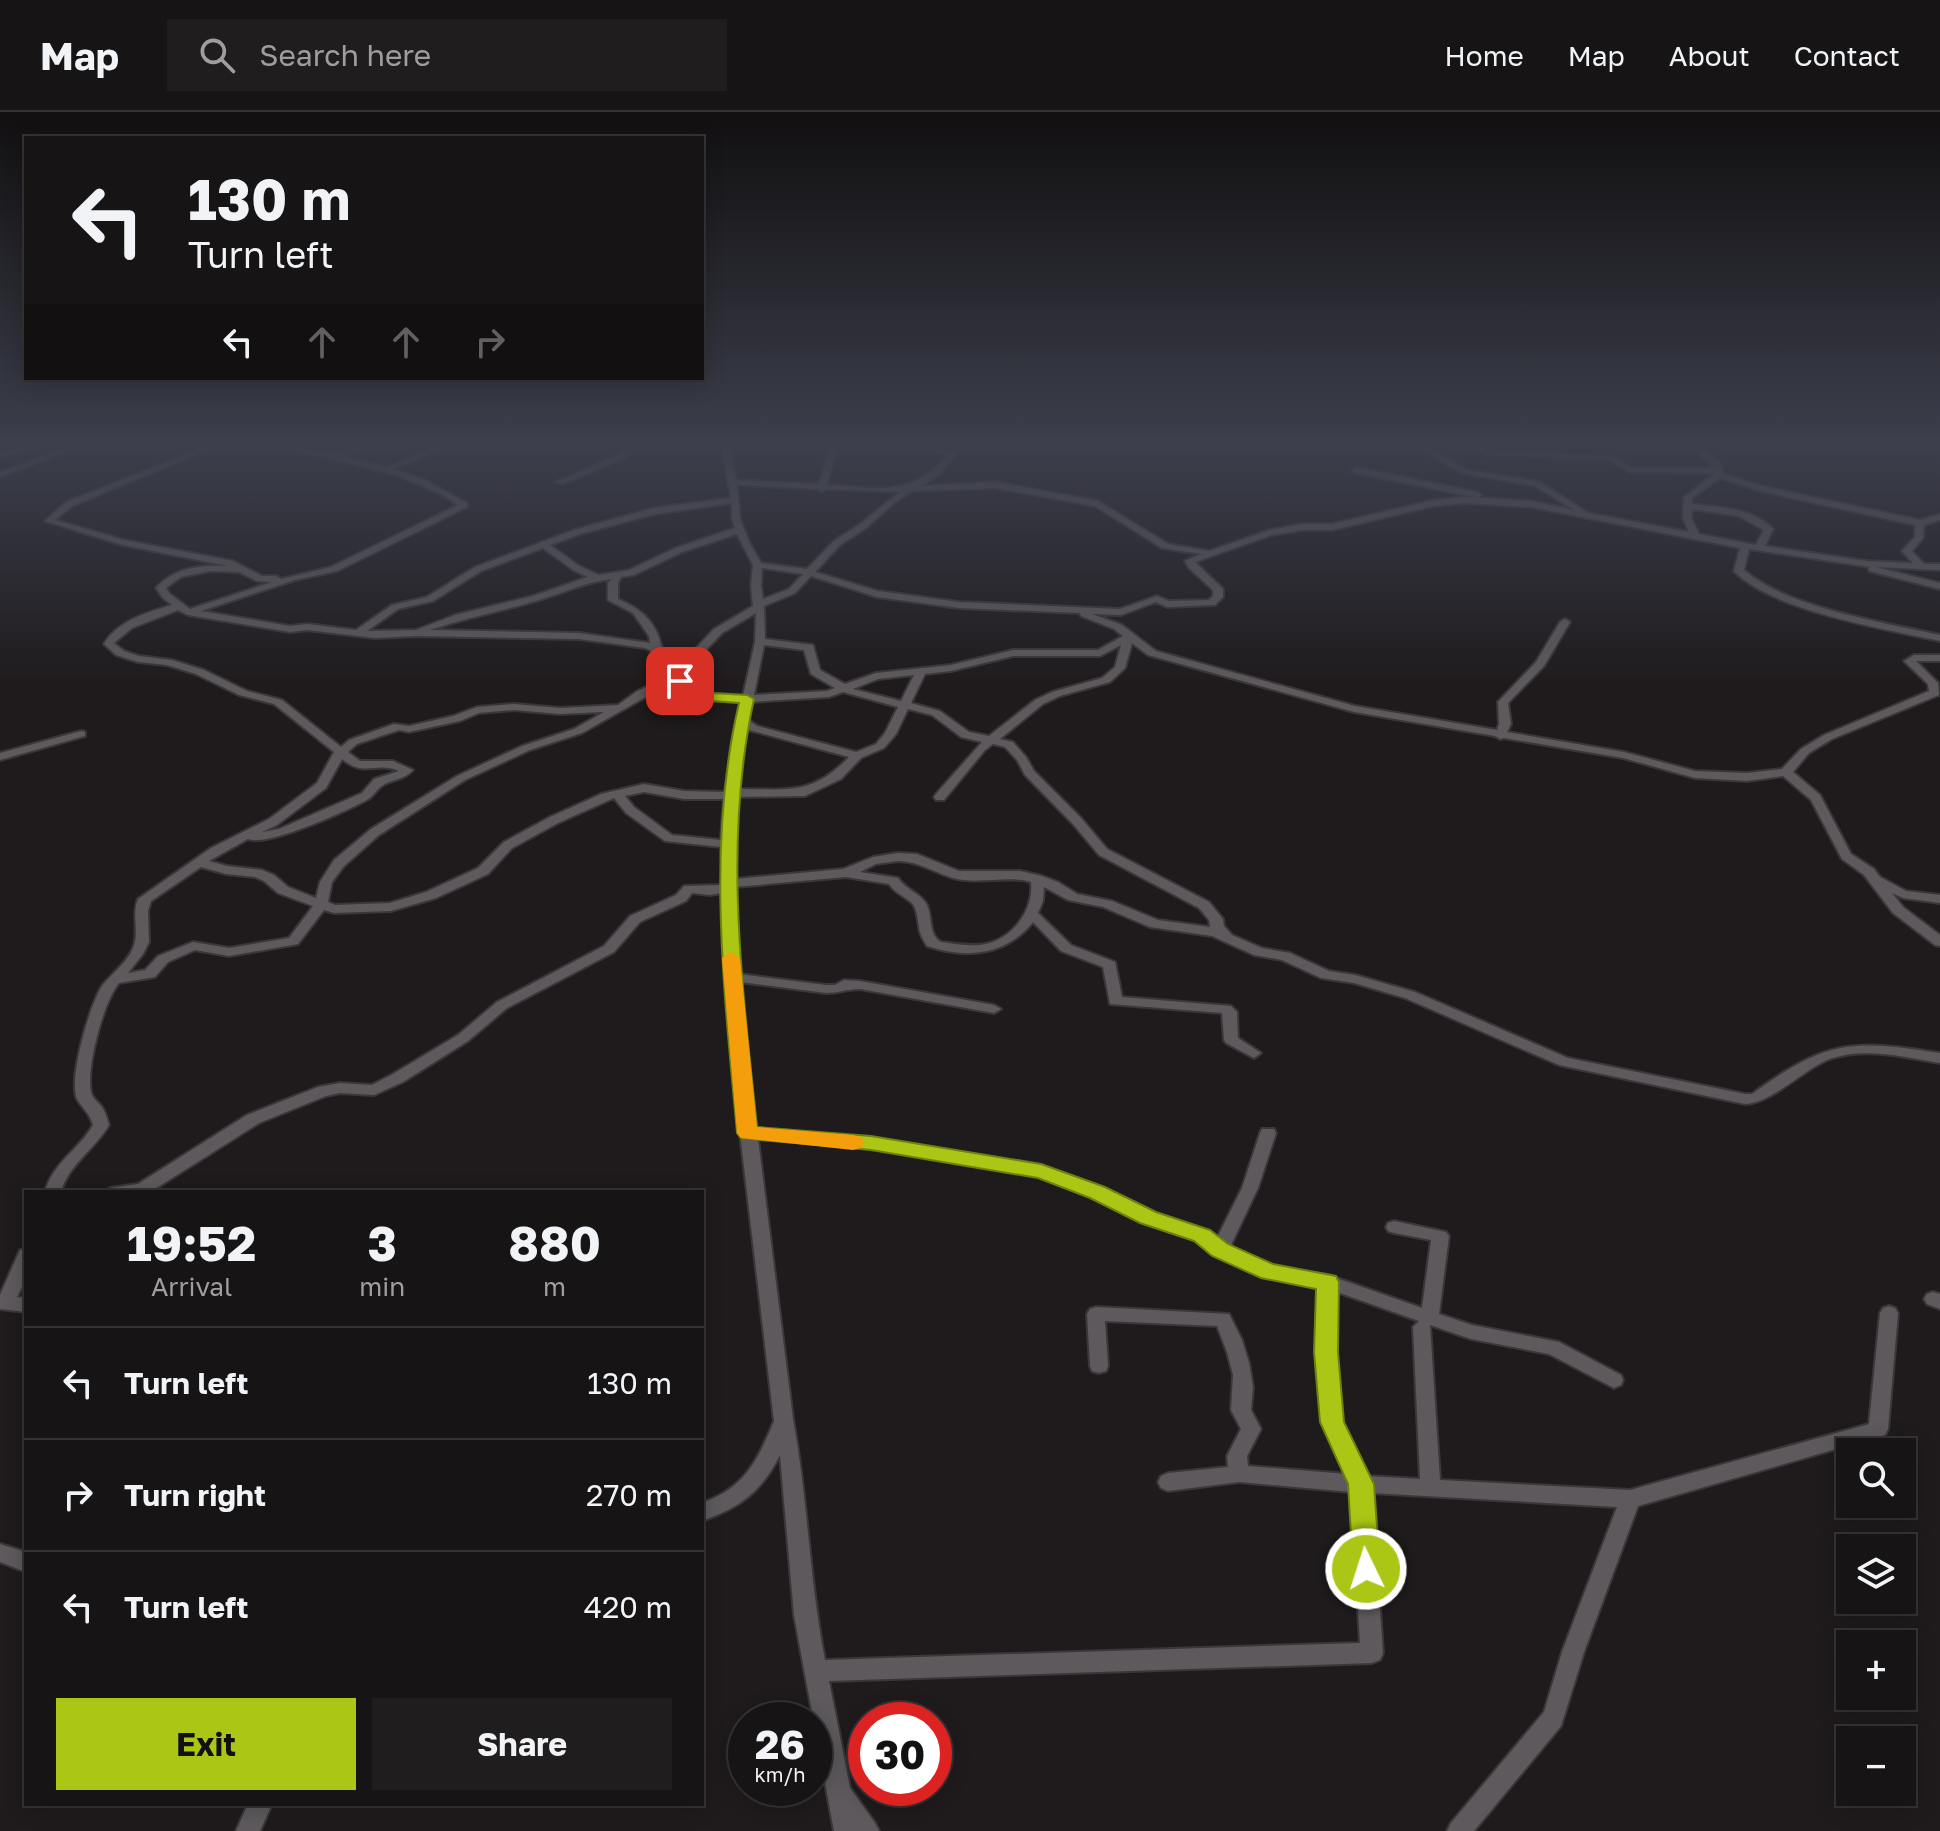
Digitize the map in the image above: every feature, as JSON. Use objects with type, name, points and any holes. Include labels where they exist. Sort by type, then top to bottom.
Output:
[{"type":"street","points":[[60,524],[123,542],[230,563],[263,579],[293,578]]},
{"type":"street","points":[[229,844],[282,832],[307,822],[366,796],[378,782],[407,770],[393,764],[357,765],[278,702],[243,693],[200,672],[168,662],[138,659],[117,651],[108,642],[155,614],[183,610],[334,569],[425,524]]},
{"type":"street","points":[[356,634],[395,607],[430,599],[478,569],[604,524]]},
{"type":"street","points":[[738,524],[758,565],[757,607],[761,616],[760,642],[731,794],[727,844],[732,977],[748,1133],[791,1462],[805,1615],[846,1831]]},
{"type":"street","points":[[119,979],[150,974],[163,959],[193,946],[229,952],[286,944],[297,939],[321,905],[326,882],[339,863],[375,832],[428,796],[504,757],[578,731],[677,675],[718,631],[757,607],[792,591],[837,543],[863,524]]},
{"type":"street","points":[[1130,524],[1165,546],[1212,552]]},
{"type":"street","points":[[758,565],[807,572],[867,591],[910,600],[1121,612],[1157,599],[1167,604],[1212,603],[1218,597],[1218,589],[1189,563],[1273,532],[1344,524]]},
{"type":"street","points":[[1631,524],[1745,546],[1867,564],[1940,567]]},
{"type":"street","points":[[1689,524],[1695,536]]},
{"type":"street","points":[[1760,547],[1769,529],[1763,524]]},
{"type":"street","points":[[1920,524],[1919,538],[1907,551],[1920,565]]},
{"type":"street","points":[[416,633],[458,617],[536,598],[596,577],[636,571],[679,550],[739,530]]},
{"type":"street","points":[[543,544],[576,568],[596,577]]},
{"type":"street","points":[[1745,546],[1739,571],[1762,588],[1853,617],[1940,638]]},
{"type":"street","points":[[1867,564],[1876,571],[1940,586]]},
{"type":"street","points":[[242,569],[202,568],[165,582],[161,588],[163,594],[183,610],[290,629],[307,627],[356,634],[579,636],[633,642],[686,663]]},
{"type":"street","points":[[617,576],[612,585],[613,600],[637,611],[654,636],[657,649]]},
{"type":"street","points":[[1072,609],[1118,627],[1142,648],[1166,657],[1316,700],[1500,736],[1624,755],[1695,774],[1747,777],[1786,772],[1805,751],[1821,741],[1935,693],[1933,683],[1909,661],[1918,657],[1940,658]]},
{"type":"street","points":[[1500,736],[1505,724],[1503,702],[1540,664],[1565,622]]},
{"type":"street","points":[[677,675],[689,696],[747,699],[829,694],[876,676],[951,668],[1013,653],[1100,653],[1129,637]]},
{"type":"street","points":[[940,797],[990,740],[1043,700],[1106,680],[1120,668],[1129,637]]},
{"type":"street","points":[[760,642],[809,647],[815,672],[843,689],[936,713],[965,735],[1009,744],[1029,773],[1103,852],[1204,905],[1216,919],[1217,928],[1259,952],[1285,956],[1326,975],[1355,979],[1410,995],[1564,1062],[1755,1099],[1804,1065],[1839,1050],[1876,1048],[1940,1058]]},
{"type":"street","points":[[743,721],[753,728],[857,756],[867,754],[884,742],[921,671]]},
{"type":"street","points":[[53,1190],[57,1175],[93,1138],[101,1125],[97,1112],[84,1097],[82,1089],[88,1052],[103,997],[141,946],[142,902],[199,862],[273,822],[322,785],[342,752],[353,742],[380,731],[456,719],[477,710],[514,707],[560,711],[618,709]]},
{"type":"street","points":[[0,757],[81,734]]},
{"type":"street","points":[[199,862],[226,870],[257,873],[283,890],[321,905],[345,910],[391,907],[431,895],[483,871],[492,865],[501,850],[554,820],[617,794],[644,788],[684,795],[762,794],[815,789],[837,777],[857,756]]},
{"type":"street","points":[[1786,772],[1816,798],[1846,856],[1875,879],[1903,894],[1940,899]]},
{"type":"street","points":[[617,794],[630,810],[669,838],[727,844]]},
{"type":"street","points":[[846,873],[873,861],[909,857],[957,875],[1020,875],[1053,885],[1066,895],[1107,904],[1155,924],[1200,929],[1232,937]]},
{"type":"street","points":[[133,1190],[142,1189],[253,1119],[323,1091],[340,1088],[374,1090],[451,1046],[502,1005],[609,949],[640,916],[681,898],[689,889],[710,891],[728,886],[846,873],[893,881],[900,891],[915,898],[924,912],[929,940],[937,945],[990,948],[1005,941],[1032,914],[1040,896],[1037,879]]},
{"type":"street","points":[[1875,879],[1898,910],[1940,942]]},
{"type":"street","points":[[1032,914],[1066,948],[1110,965],[1115,1001],[1229,1010],[1231,1040],[1254,1053]]},
{"type":"street","points":[[732,977],[826,989],[838,989],[844,984],[860,985],[994,1009]]},
{"type":"street","points":[[748,1133],[871,1143],[1041,1171],[1097,1192],[1148,1218],[1202,1236],[1220,1250],[1269,1272],[1328,1282],[1426,1322],[1553,1347],[1614,1380]]},
{"type":"street","points":[[1220,1250],[1250,1188],[1268,1133]]},
{"type":"street","points":[[1394,1227],[1440,1236],[1426,1322],[1430,1486]]},
{"type":"street","points":[[24,1260],[13,1290],[4,1303],[24,1305]]},
{"type":"street","points":[[816,1671],[1372,1653],[1361,1484],[1332,1422],[1326,1352],[1328,1282]]},
{"type":"street","points":[[1168,1482],[1239,1474],[1630,1499],[1878,1429],[1889,1313]]},
{"type":"street","points":[[1099,1366],[1096,1314],[1223,1319],[1237,1345],[1238,1369],[1245,1392],[1241,1410],[1251,1429],[1237,1456],[1239,1474]]},
{"type":"street","points":[[704,1511],[737,1498],[752,1482],[775,1449],[783,1419]]},
{"type":"street","points":[[1459,1831],[1553,1718],[1573,1652],[1630,1499]]},
{"type":"street","points":[[0,1553],[24,1562]]},
{"type":"street","points":[[839,1794],[867,1831]]},
{"type":"street","points":[[248,1831],[259,1806]]},
{"type":"slow traffic","points":[[731,958],[748,1133],[853,1143]]},
{"type":"route","points":[[680,681],[685,694],[689,696],[747,699],[738,741],[727,844],[732,977],[748,1133],[871,1143],[1041,1171],[1097,1192],[1148,1218],[1202,1236],[1220,1250],[1269,1272],[1328,1282],[1326,1352],[1332,1422],[1361,1484],[1366,1569]]}]
